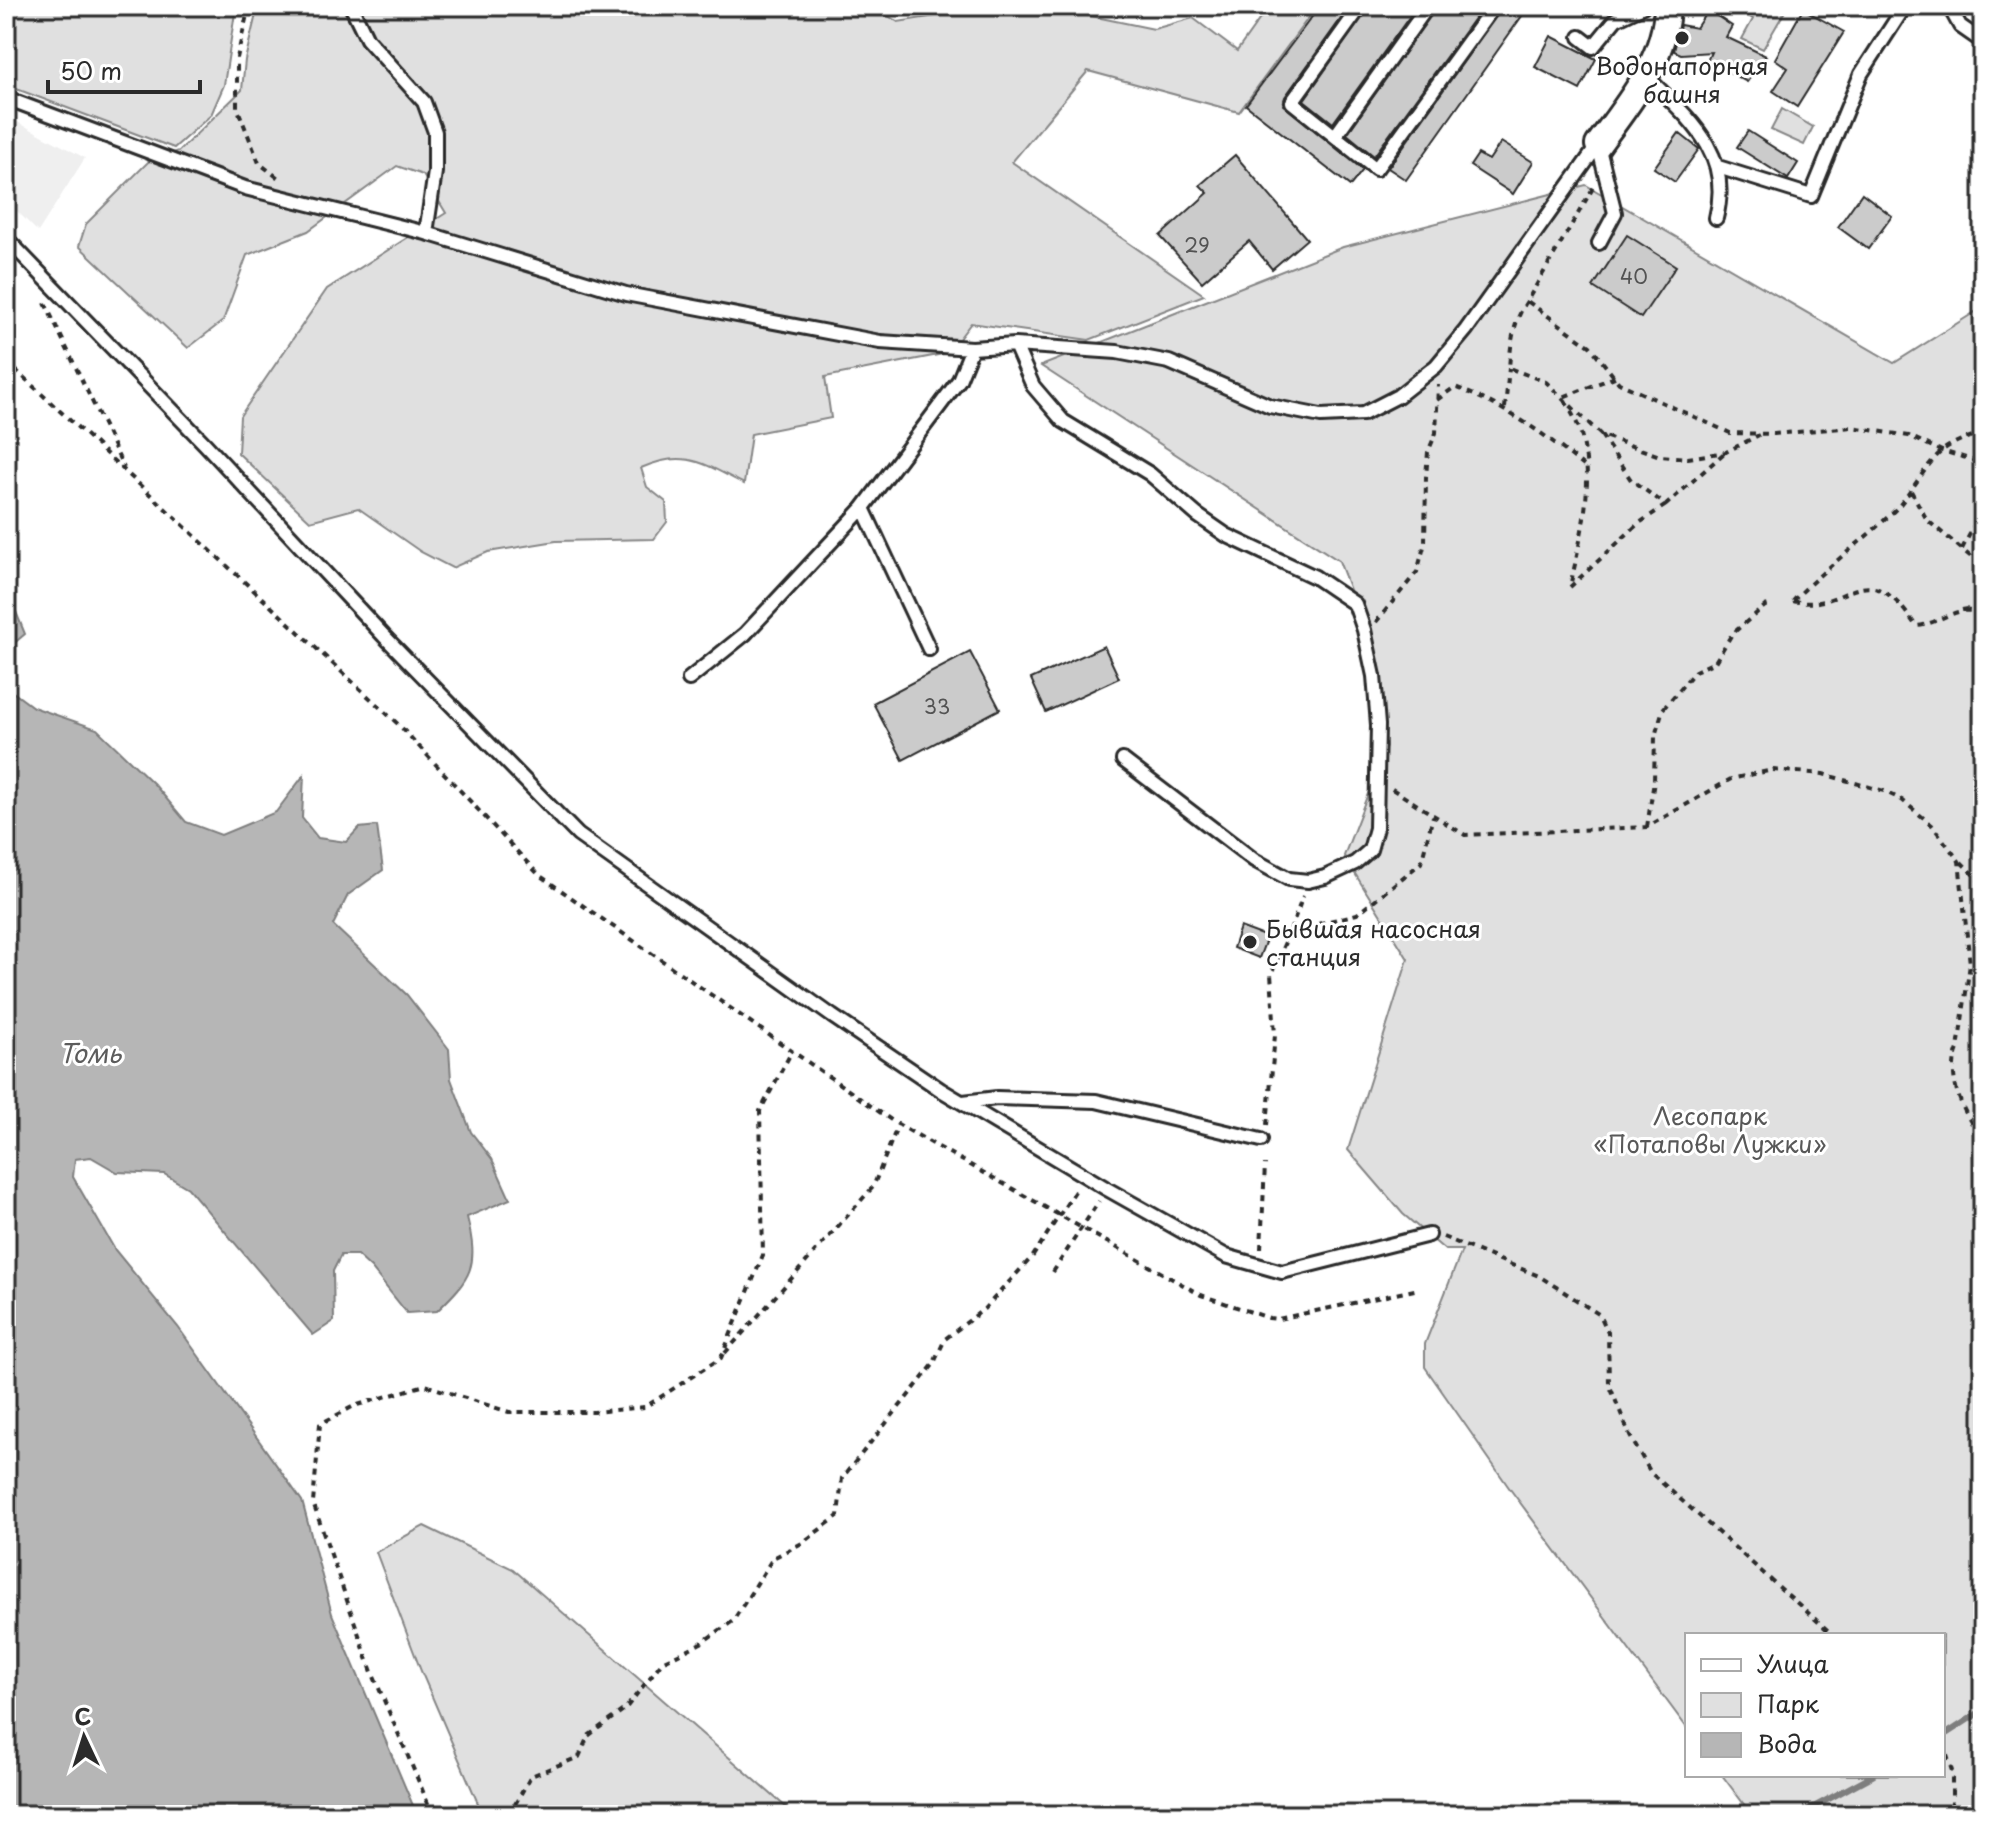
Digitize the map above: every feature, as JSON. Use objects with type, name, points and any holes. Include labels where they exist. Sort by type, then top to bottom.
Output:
[{"type":"street","points":[[1601,157],[1646,76],[1663,37],[1667,6]]},
{"type":"lane","points":[[351,6],[367,39],[424,102],[435,132],[435,172],[426,233]]},
{"type":"lane","points":[[1361,6],[1292,102],[1376,169],[1494,6]]},
{"type":"lane","points":[[1335,136],[1428,6]]},
{"type":"lane","points":[[1580,37],[1593,47],[1616,19],[1643,6]]},
{"type":"lane","points":[[1718,167],[1811,196],[1861,74],[1905,6]]},
{"type":"lane","points":[[1949,6],[1960,26],[1983,42]]},
{"type":"lane","points":[[1646,76],[1695,125],[1709,146],[1718,167],[1720,205],[1716,218]]},
{"type":"lane","points":[[6,98],[245,188],[426,233],[626,294],[880,342],[972,348],[1015,345],[1117,352],[1169,362],[1270,406],[1321,416],[1363,414],[1398,396],[1436,366],[1601,157]]},
{"type":"lane","points":[[1599,243],[1615,213],[1601,157]]},
{"type":"lane","points":[[6,238],[205,444],[384,636],[578,835],[832,1016],[963,1102],[1226,1256],[1282,1272],[1429,1235]]},
{"type":"lane","points":[[1015,345],[1033,386],[1063,421],[1150,474],[1197,515],[1226,535],[1315,577],[1355,604],[1364,630],[1374,676],[1378,725],[1376,828],[1370,850],[1355,863],[1325,877],[1308,881],[1289,879],[1254,860],[1123,760]]},
{"type":"lane","points":[[689,679],[745,634],[863,508],[959,380],[972,348]]},
{"type":"lane","points":[[863,508],[929,649]]},
{"type":"lane","points":[[963,1102],[997,1098],[1096,1101],[1264,1138]]},
{"type":"path","points":[[249,6],[237,58],[237,107],[259,163],[307,202]]},
{"type":"path","points":[[1505,408],[1511,341],[1517,316],[1601,157]]},
{"type":"path","points":[[43,298],[125,470]]},
{"type":"path","points":[[1527,301],[1590,346],[1619,383],[1730,433],[1761,434],[1852,427],[1909,436],[1942,451],[1983,463]]},
{"type":"path","points":[[1364,630],[1372,627],[1417,572],[1425,543],[1428,452],[1436,433],[1439,388],[1436,366]]},
{"type":"path","points":[[1509,368],[1546,382],[1601,435],[1631,480],[1666,505]]},
{"type":"path","points":[[1563,397],[1615,377]]},
{"type":"path","points":[[1437,400],[1455,387],[1505,408],[1544,433],[1586,468]]},
{"type":"path","points":[[1563,397],[1580,429],[1586,468],[1585,517],[1570,587],[1638,524],[1666,505],[1726,452],[1761,434]]},
{"type":"path","points":[[1983,433],[1942,451],[1911,491],[1869,535],[1835,560],[1793,601],[1808,604],[1857,587],[1881,588],[1905,609],[1916,626],[1928,625],[1950,612],[1983,606]]},
{"type":"path","points":[[1601,435],[1660,456],[1688,458],[1726,452]]},
{"type":"path","points":[[1911,491],[1927,520],[1983,567]]},
{"type":"path","points":[[1962,549],[1983,509]]},
{"type":"path","points":[[1647,827],[1654,781],[1655,736],[1663,709],[1695,671],[1715,662],[1732,634],[1765,606],[1772,604]]},
{"type":"path","points":[[1950,612],[1978,612],[1983,615]]},
{"type":"path","points":[[1377,778],[1465,835],[1647,827],[1731,779],[1773,770],[1823,774],[1884,791],[1902,800],[1932,825],[1959,861],[1983,884]]},
{"type":"path","points":[[1290,931],[1357,914],[1421,863],[1433,816]]},
{"type":"path","points":[[1959,861],[1970,964],[1958,1049],[1953,1060],[1956,1092],[1970,1123],[1983,1140]]},
{"type":"path","points":[[1264,1138],[1275,1035],[1271,974],[1308,881]]},
{"type":"path","points":[[721,1358],[763,1255],[760,1111],[792,1051]]},
{"type":"path","points":[[433,1815],[372,1672],[313,1503],[320,1424],[354,1406],[425,1385],[509,1412],[594,1412],[645,1407],[721,1358],[873,1187],[898,1125]]},
{"type":"path","points":[[1260,1266],[1265,1164]]},
{"type":"path","points":[[509,1815],[531,1776],[579,1757],[588,1736],[626,1708],[662,1662],[701,1643],[733,1621],[773,1558],[802,1543],[838,1516],[842,1478],[933,1365],[945,1339],[984,1309],[1033,1256],[1086,1175]]},
{"type":"path","points":[[1053,1272],[1107,1189]]},
{"type":"path","points":[[1429,1235],[1446,1238],[1539,1276],[1600,1315],[1608,1332],[1609,1384],[1630,1436],[1651,1473],[1831,1633]]},
{"type":"path","points":[[1945,1749],[1952,1771],[1952,1815]]},
{"type":"shaded area","points":[[6,116],[85,158],[38,232],[6,200]]},
{"type":"green space","points":[[6,6],[236,6],[224,85],[211,115],[174,148],[6,85]]},
{"type":"green space","points":[[258,6],[872,6],[898,22],[948,14],[953,6],[1061,6],[1067,11],[1154,29],[1193,18],[1237,51],[1269,6],[1317,6],[1239,112],[1088,71],[1012,162],[1204,295],[1089,340],[971,323],[948,353],[825,377],[831,418],[751,434],[744,484],[706,465],[683,459],[670,459],[641,468],[647,487],[666,502],[667,522],[654,539],[556,541],[488,552],[452,568],[421,552],[358,508],[310,521],[238,453],[240,416],[327,289],[446,213],[423,175],[397,166],[308,231],[247,255],[223,321],[188,348],[79,246],[86,224],[148,162],[179,151],[242,90],[245,60]]},
{"type":"green space","points":[[1739,6],[1779,6],[1785,11],[1763,49],[1742,39],[1753,19],[1737,9]]},
{"type":"green space","points":[[1782,109],[1813,127],[1804,145],[1771,130]]},
{"type":"green space","name":"Лесопарк «Потаповы Лужки»","points":[[1586,185],[1894,363],[1983,307],[1983,1815],[1752,1815],[1724,1777],[1945,1777],[1945,1633],[1685,1633],[1685,1725],[1510,1489],[1425,1367],[1425,1344],[1462,1250],[1445,1250],[1403,1214],[1348,1150],[1408,959],[1344,856],[1386,747],[1376,659],[1339,561],[1041,366],[1343,247]]},
{"type":"green space","points":[[424,1526],[513,1569],[795,1815],[483,1815],[421,1671],[376,1552]]},
{"type":"water","points":[[6,606],[16,612],[25,634],[6,650]]},
{"type":"water","name":"Томь","points":[[6,687],[33,707],[97,729],[154,784],[186,822],[221,835],[276,812],[304,775],[302,818],[318,838],[346,842],[359,828],[377,826],[383,870],[348,895],[333,925],[407,995],[449,1049],[451,1079],[471,1132],[492,1159],[510,1199],[467,1217],[472,1260],[470,1270],[458,1289],[437,1311],[407,1313],[357,1255],[341,1255],[333,1271],[334,1321],[313,1335],[188,1188],[164,1174],[117,1172],[91,1157],[75,1159],[73,1177],[115,1250],[178,1327],[302,1501],[332,1614],[417,1815],[6,1815]]},
{"type":"building","points":[[1320,6],[1350,6],[1285,97],[1283,105],[1363,170],[1350,186],[1246,105]]},
{"type":"building","points":[[1370,6],[1417,6],[1333,123],[1304,100]]},
{"type":"building","points":[[1437,6],[1483,6],[1374,156],[1347,134]]},
{"type":"building","points":[[1503,6],[1529,6],[1406,180],[1388,168]]},
{"type":"building","points":[[1803,9],[1844,32],[1797,107],[1773,91],[1788,68],[1775,59]]},
{"type":"building","points":[[1708,10],[1732,26],[1726,37],[1766,56],[1747,82],[1707,61],[1711,52],[1681,54],[1674,51],[1680,25],[1696,28]]},
{"type":"building","points":[[1551,36],[1596,59],[1580,90],[1535,67]]},
{"type":"building","points":[[1748,131],[1798,163],[1788,179],[1737,147]]},
{"type":"building","points":[[1679,133],[1699,149],[1675,182],[1654,168]]},
{"type":"building","points":[[1501,142],[1533,162],[1513,194],[1470,166],[1478,154],[1489,160]]},
{"type":"building","points":[[1235,155],[1307,239],[1272,269],[1249,241],[1202,282],[1160,236],[1208,193],[1200,185]]},
{"type":"building","points":[[1862,193],[1892,216],[1868,249],[1838,227]]},
{"type":"building","points":[[1627,235],[1676,266],[1641,318],[1593,287]]},
{"type":"building","points":[[1104,646],[1119,678],[1046,712],[1031,679]]},
{"type":"building","points":[[970,652],[1000,709],[903,760],[873,703]]},
{"type":"building","name":"Бывшая насосная станция","points":[[1240,927],[1267,937],[1259,958],[1233,948]]},
{"type":"waterway","points":[[1945,1735],[1983,1710]]},
{"type":"waterway","points":[[1799,1815],[1869,1777]]},
{"type":"place","name":"Водонапорная башня","points":[[1682,38]]},
{"type":"place","name":"Бывшая насосная станция","points":[[1250,942]]}]
